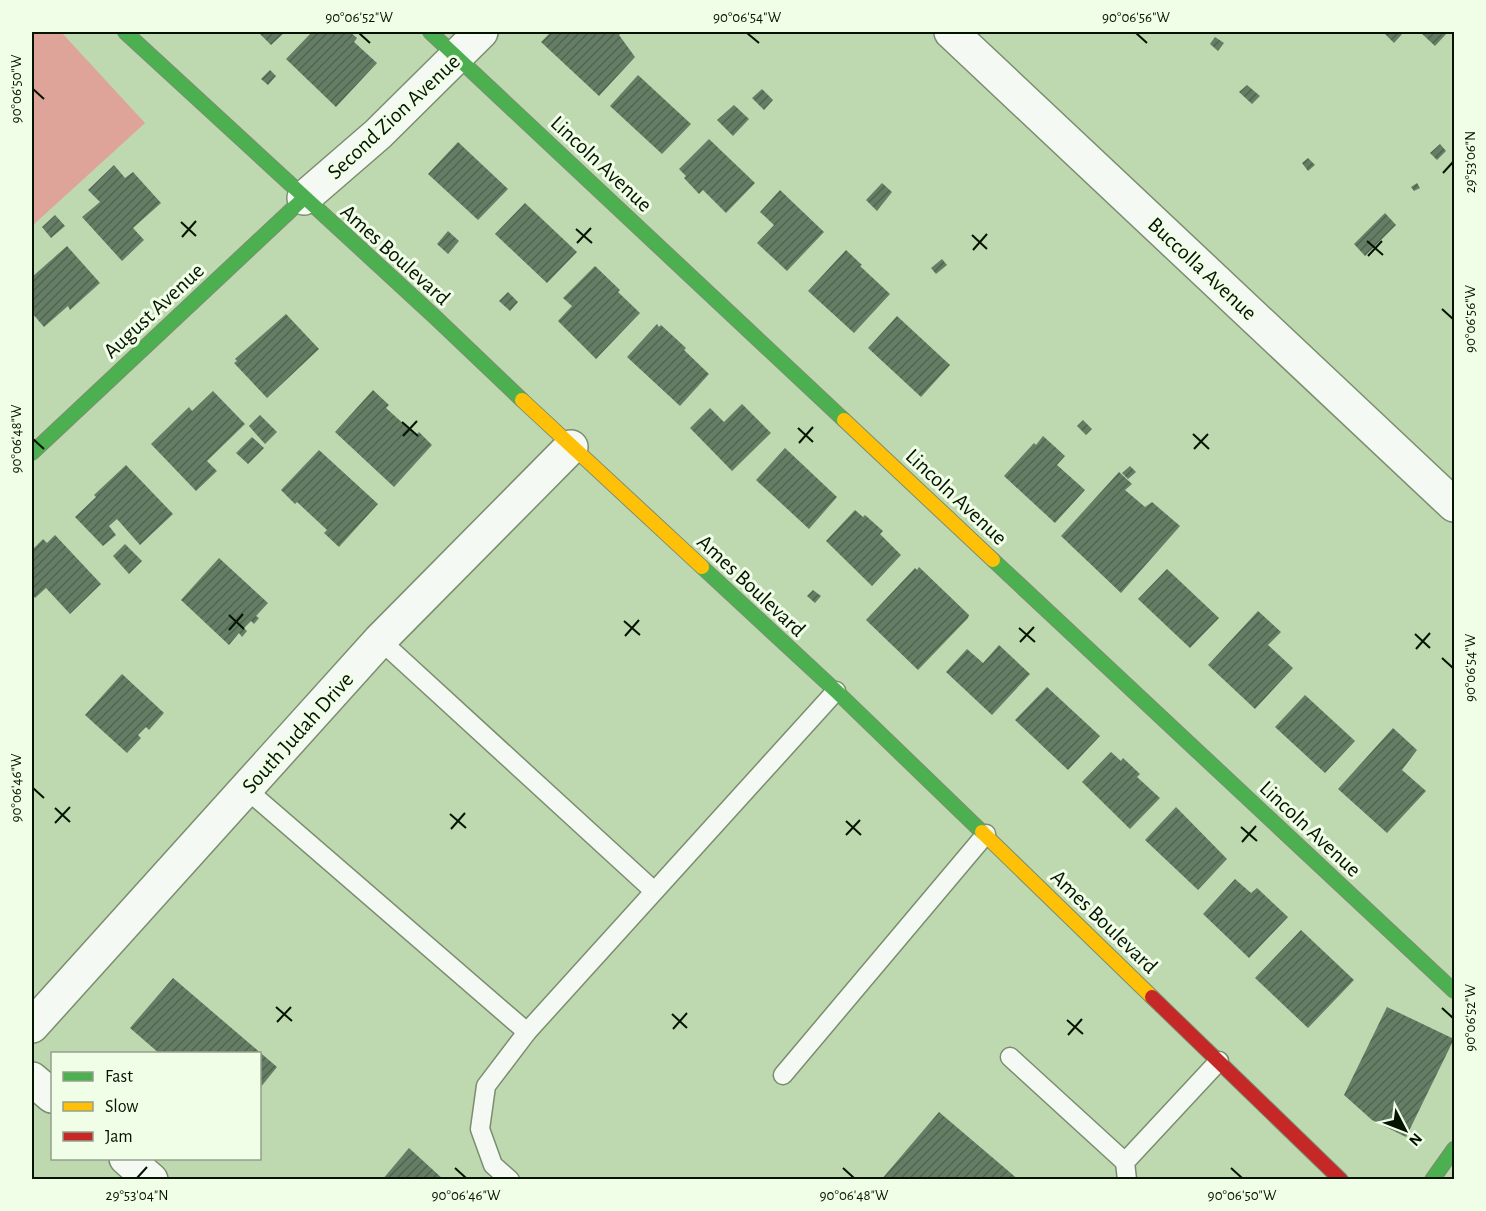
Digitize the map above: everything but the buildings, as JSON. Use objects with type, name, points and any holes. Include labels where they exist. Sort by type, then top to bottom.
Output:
[{"type":"street","name":"Ames Boulevard","points":[[125,32],[836,691],[1341,1179]]},
{"type":"street","name":"Lincoln Avenue","points":[[430,32],[1455,991]]},
{"type":"street","name":"Second Zion Avenue","points":[[304,198],[378,134],[481,32]]},
{"type":"street","name":"Buccolla Avenue","points":[[951,32],[1455,505]]},
{"type":"street","name":"August Avenue","points":[[32,453],[304,198]]},
{"type":"street","name":"South Judah Drive","points":[[32,1026],[380,640],[571,447]]},
{"type":"street","points":[[32,1079],[51,1095]]},
{"type":"street","points":[[1432,1179],[1455,1149]]},
{"type":"street","points":[[128,1160],[151,1179]]},
{"type":"lane","points":[[380,640],[654,891]]},
{"type":"lane","points":[[510,1179],[493,1165],[480,1129],[486,1086],[527,1032],[836,691]]},
{"type":"lane","points":[[246,789],[527,1032]]},
{"type":"lane","points":[[783,1076],[986,834]]},
{"type":"lane","points":[[1010,1057],[1126,1171],[1219,1061]]},
{"type":"shaded area","points":[[32,32],[61,32],[145,123],[32,226]]},
{"type":"traffic: fast","points":[[125,32],[522,400]]},
{"type":"traffic: fast","points":[[430,32],[844,420]]},
{"type":"traffic: fast","points":[[32,453],[304,198]]},
{"type":"traffic: fast","points":[[993,560],[1454,991]]},
{"type":"traffic: fast","points":[[702,567],[836,691],[982,832]]},
{"type":"traffic: fast","points":[[1432,1180],[1454,1149]]},
{"type":"traffic: slow","points":[[522,400],[702,567]]},
{"type":"traffic: slow","points":[[844,420],[993,560]]},
{"type":"traffic: slow","points":[[982,832],[1152,997]]},
{"type":"traffic: jam","points":[[1152,997],[1341,1180]]}]
